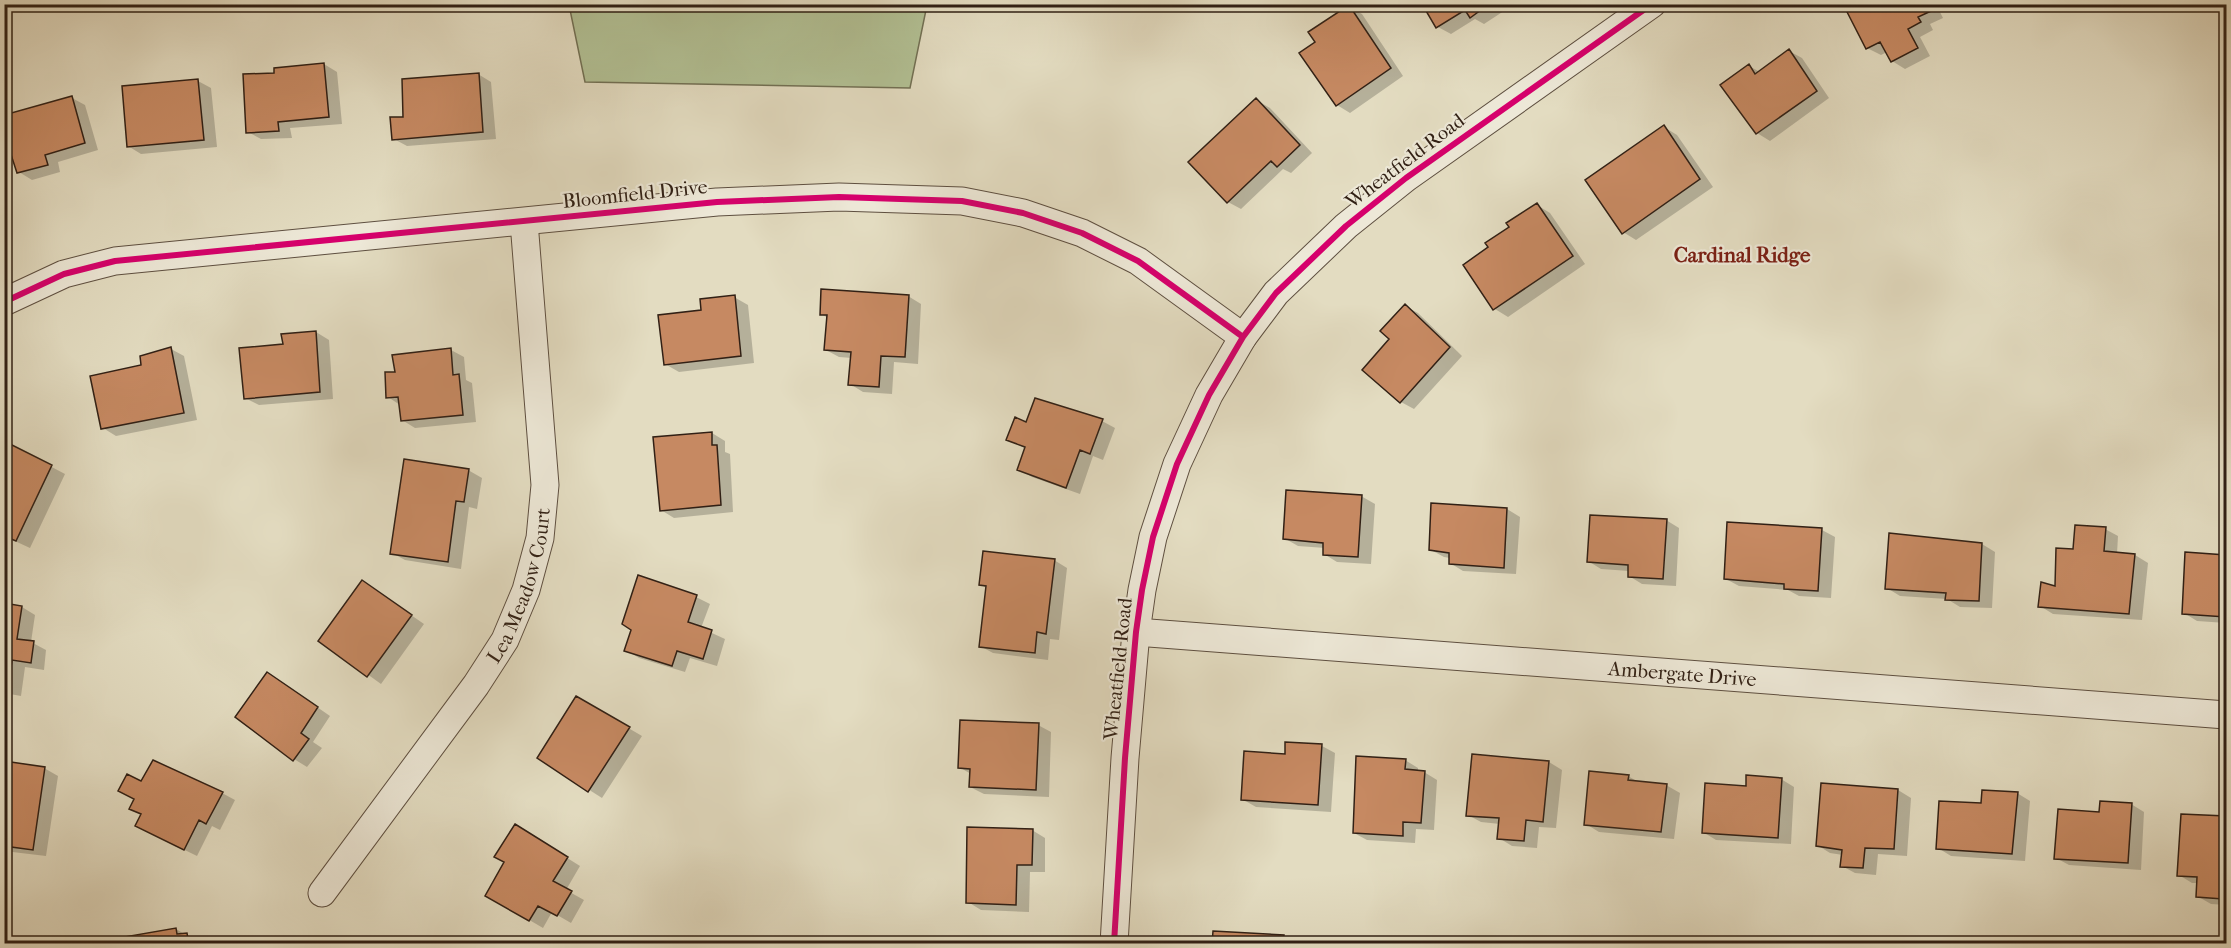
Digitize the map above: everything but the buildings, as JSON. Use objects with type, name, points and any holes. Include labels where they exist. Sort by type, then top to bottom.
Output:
[{"type":"street","name":"Wheatfield Road","points":[[1114,944],[1125,758],[1136,632],[1153,537],[1177,464],[1209,395],[1244,337],[1276,293],[1346,226],[1406,178],[1652,4]]},
{"type":"street","name":"Bloomfield Drive","points":[[4,302],[64,274],[115,261],[717,202],[839,197],[962,201],[1023,213],[1082,233],[1138,261],[1244,337]]},
{"type":"street","name":"Lea Meadow Court","points":[[322,893],[476,685],[505,640],[526,590],[540,538],[545,485],[524,222]]},
{"type":"street","name":"Ambergate Drive","points":[[1136,632],[2226,716]]},
{"type":"green space","points":[[569,4],[927,5],[910,88],[585,82]]},
{"type":"cycle path","points":[[1114,944],[1125,758],[1142,590],[1153,537],[1177,464],[1209,395],[1243,337],[1276,293],[1346,226],[1406,178],[1652,4]]},
{"type":"cycle path","points":[[4,302],[64,274],[115,261],[717,202],[839,197],[962,201],[1023,213],[1082,233],[1138,261],[1243,337]]},
{"type":"district","name":"Cardinal Ridge","points":[[1742,255]]}]
